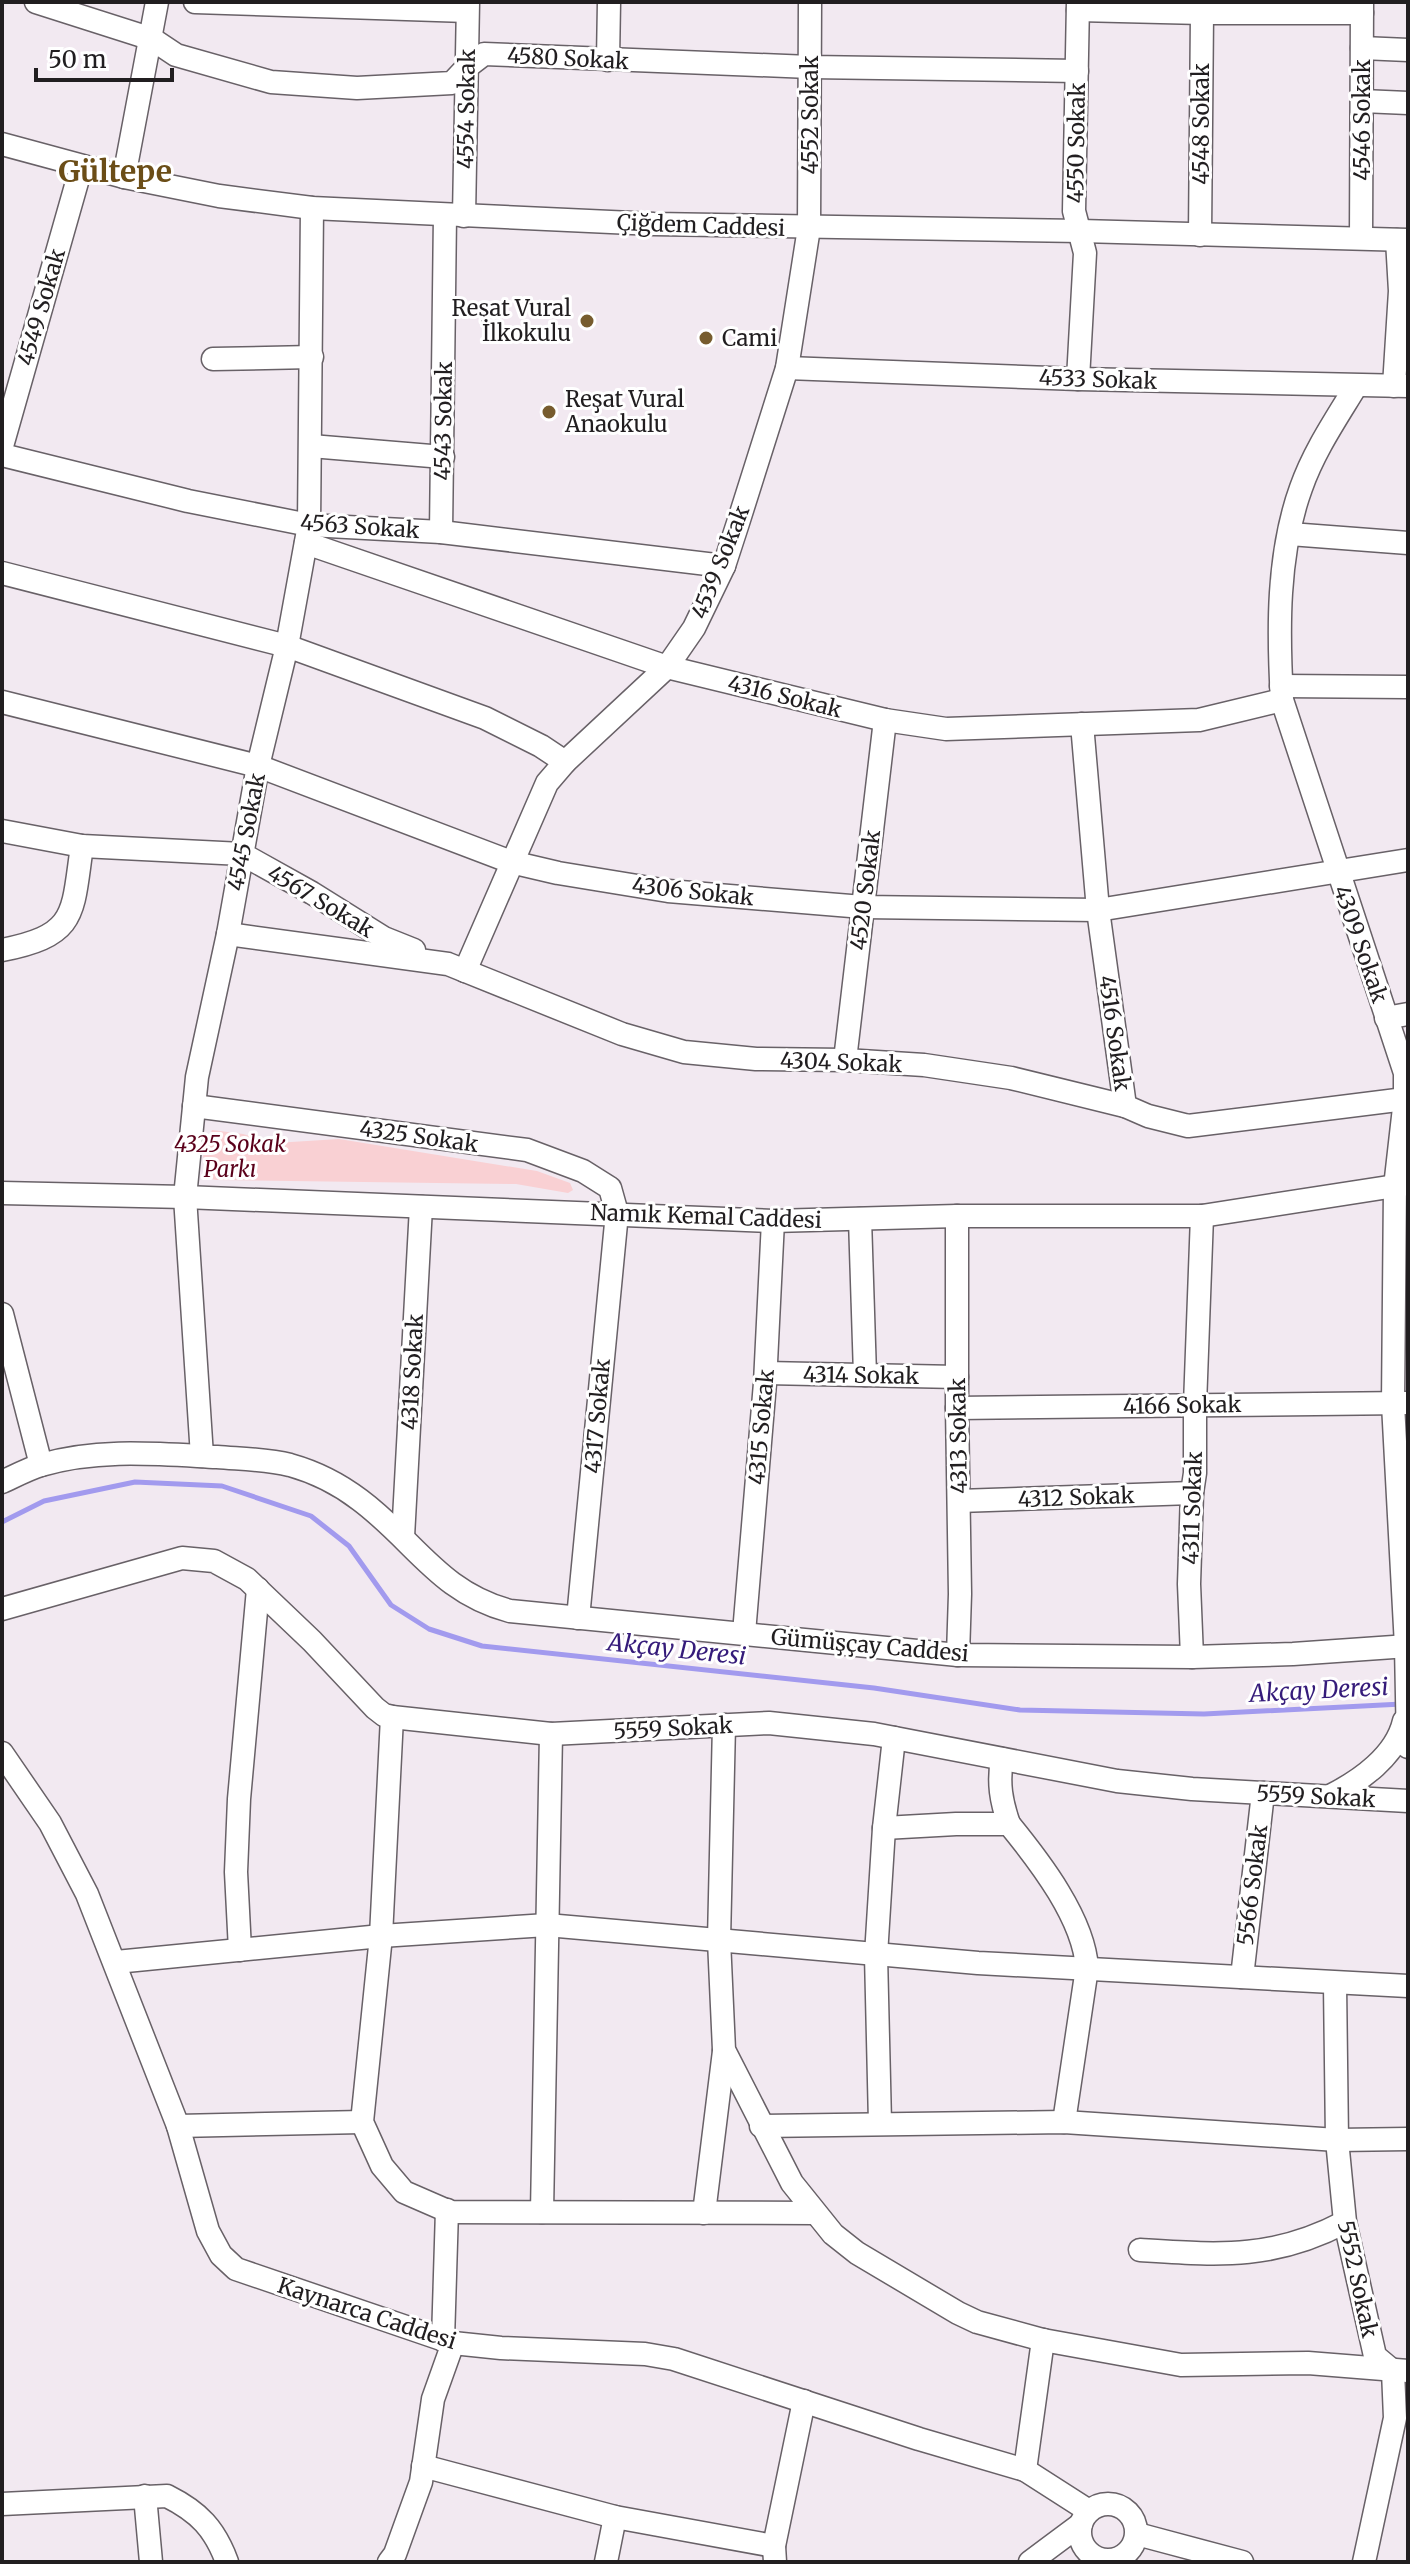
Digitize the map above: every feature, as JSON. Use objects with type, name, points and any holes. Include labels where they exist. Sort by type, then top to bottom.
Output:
[{"type":"street","name":"4580 Sokak","points":[[36,2],[152,39],[176,55],[271,82],[357,88],[452,83],[484,54],[810,67],[1077,71]]},
{"type":"street","points":[[124,177],[157,2]]},
{"type":"street","points":[[195,2],[468,6]]},
{"type":"street","points":[[608,60],[609,2]]},
{"type":"street","name":"4552 Sokak","points":[[809,228],[810,2]]},
{"type":"street","name":"4554 Sokak","points":[[455,215],[467,67],[468,6]]},
{"type":"street","points":[[1078,6],[1202,13],[1362,7]]},
{"type":"street","name":"4550 Sokak","points":[[1078,6],[1074,211],[1085,253],[1078,379]]},
{"type":"street","name":"4546 Sokak","points":[[1361,238],[1362,7]]},
{"type":"street","name":"4548 Sokak","points":[[1200,235],[1202,13]]},
{"type":"street","points":[[1362,48],[1408,50]]},
{"type":"street","points":[[1362,101],[1408,103]]},
{"type":"street","name":"Çiğdem Caddesi","points":[[2,144],[81,168],[124,177],[219,196],[312,208],[809,228],[1081,231],[1402,240]]},
{"type":"street","name":"4549 Sokak","points":[[2,446],[81,168]]},
{"type":"street","name":"4545 Sokak","points":[[202,1456],[185,1197],[194,1106],[258,766],[287,646],[307,534],[311,446],[312,208]]},
{"type":"street","name":"4543 Sokak","points":[[441,532],[455,215]]},
{"type":"street","name":"4539 Sokak","points":[[456,967],[511,862],[547,783],[565,762],[667,667],[694,628],[724,566],[787,368],[809,228]]},
{"type":"street","points":[[1401,386],[1402,240]]},
{"type":"street","points":[[213,359],[312,357]]},
{"type":"street","name":"4533 Sokak","points":[[787,368],[1078,379],[1401,386]]},
{"type":"street","name":"4309 Sokak","points":[[1356,386],[1314,457],[1301,487],[1290,534],[1280,611],[1278,658],[1281,693],[1336,870],[1397,1016],[1405,1073],[1401,1403],[1408,1747]]},
{"type":"street","points":[[311,446],[443,457]]},
{"type":"street","name":"4563 Sokak","points":[[2,455],[307,534],[441,532],[724,566]]},
{"type":"street","name":"4316 Sokak","points":[[307,534],[667,667],[885,720],[946,729],[1199,720],[1281,693],[1408,687]]},
{"type":"street","points":[[1290,534],[1408,543]]},
{"type":"street","points":[[2,573],[287,646],[485,718],[541,746],[565,762]]},
{"type":"street","name":"4306 Sokak","points":[[2,702],[258,766],[511,862],[668,891],[863,907],[1098,910],[1408,860]]},
{"type":"street","name":"4520 Sokak","points":[[845,1060],[885,720]]},
{"type":"street","name":"4516 Sokak","points":[[1082,724],[1098,910],[1125,1106],[1148,1116],[1188,1126],[1405,1099]]},
{"type":"street","name":"4567 Sokak","points":[[2,831],[82,846],[242,854],[384,938],[456,967]]},
{"type":"street","points":[[2,950],[44,938],[72,913],[82,846]]},
{"type":"street","points":[[228,934],[456,967]]},
{"type":"street","name":"4304 Sokak","points":[[456,967],[560,1011],[684,1052],[756,1059],[924,1065],[1011,1078],[1125,1106]]},
{"type":"street","name":"4325 Sokak","points":[[194,1106],[527,1150],[604,1182],[614,1196],[617,1213]]},
{"type":"street","name":"Namık Kemal Caddesi","points":[[2,1193],[185,1197],[773,1221],[957,1216],[1202,1216],[1402,1186]]},
{"type":"street","name":"4318 Sokak","points":[[403,1537],[421,1207]]},
{"type":"street","name":"4317 Sokak","points":[[578,1618],[617,1213]]},
{"type":"street","name":"4313 Sokak","points":[[957,1216],[958,1655]]},
{"type":"street","name":"4311 Sokak","points":[[1192,1657],[1189,1584],[1202,1216]]},
{"type":"street","points":[[860,1219],[865,1375]]},
{"type":"street","name":"4315 Sokak","points":[[744,1633],[766,1373],[773,1221]]},
{"type":"street","points":[[2,1314],[41,1465]]},
{"type":"street","name":"4314 Sokak","points":[[766,1373],[957,1377]]},
{"type":"street","name":"4166 Sokak","points":[[957,1408],[1401,1403]]},
{"type":"street","name":"Gümüşçay Caddesi","points":[[2,1482],[41,1465],[123,1453],[261,1460],[311,1472],[337,1483],[361,1500],[449,1583],[484,1604],[510,1611],[958,1655],[1192,1657],[1407,1646]]},
{"type":"street","name":"4312 Sokak","points":[[959,1501],[1192,1493]]},
{"type":"street","points":[[2,1609],[182,1558],[214,1561],[258,1589],[375,1708],[392,1717],[381,1936],[362,2122],[382,2166],[404,2192],[447,2210],[815,2213]]},
{"type":"street","points":[[240,1950],[236,1872],[239,1799],[258,1589]]},
{"type":"street","name":"4309 Sokak","points":[[1329,1797],[1347,1788],[1376,1765],[1397,1739],[1406,1715]]},
{"type":"street","name":"5559 Sokak","points":[[392,1717],[551,1734],[769,1723],[894,1738],[1117,1781],[1192,1789],[1408,1801]]},
{"type":"street","points":[[704,2213],[724,2050],[719,1940],[724,1725]]},
{"type":"street","points":[[542,2212],[551,1734]]},
{"type":"street","points":[[880,2123],[876,1955],[884,1828],[894,1738]]},
{"type":"street","name":"Kaynarca Caddesi","points":[[2,1753],[64,1846],[116,1962],[178,2126],[208,2231],[215,2247],[228,2262],[246,2273],[448,2341],[501,2348],[660,2356],[1025,2470],[1085,2517]]},
{"type":"street","points":[[1002,1759],[1000,1797],[1009,1824],[1060,1896],[1086,1947],[1087,1968],[1064,2122]]},
{"type":"street","name":"5566 Sokak","points":[[1242,1977],[1263,1793]]},
{"type":"street","points":[[884,1828],[1009,1824]]},
{"type":"street","points":[[116,1962],[381,1936],[547,1925],[876,1955],[1408,1986]]},
{"type":"street","name":"5552 Sokak","points":[[1335,1984],[1337,2140],[1345,2222],[1375,2356],[1401,2371]]},
{"type":"street","points":[[724,2050],[792,2183],[833,2234],[857,2253],[958,2313],[977,2322],[1043,2340],[1181,2365],[1308,2363],[1401,2371],[1395,2418],[1364,2562]]},
{"type":"street","points":[[178,2126],[362,2122]]},
{"type":"street","points":[[761,2126],[1064,2122],[1337,2140],[1408,2139]]},
{"type":"street","points":[[389,2562],[395,2554],[421,2482],[433,2399],[448,2341],[447,2210]]},
{"type":"street","points":[[1140,2250],[1221,2255],[1276,2250],[1315,2238],[1345,2222]]},
{"type":"street","points":[[1025,2470],[1043,2340]]},
{"type":"street","points":[[423,2466],[615,2517],[774,2554],[804,2401]]},
{"type":"street","points":[[145,2496],[151,2562]]},
{"type":"street","points":[[2,2504],[167,2496],[191,2508],[218,2538],[227,2562]]},
{"type":"street","points":[[1030,2562],[1085,2517],[1102,2504],[1116,2505],[1129,2513],[1136,2526],[1137,2534],[1127,2553],[1105,2561],[1087,2552],[1080,2538],[1085,2517]]},
{"type":"street","points":[[606,2562],[615,2517]]},
{"type":"street","points":[[1137,2534],[1242,2562]]},
{"type":"green space","name":"4325 Sokak Parkı","points":[[212,1130],[275,1143],[339,1139],[537,1171],[570,1183],[573,1190],[568,1193],[516,1184],[217,1180],[211,1179],[203,1156]]},
{"type":"waterway","name":"Akçay Deresi","points":[[2,1522],[44,1501],[135,1482],[222,1486],[311,1516],[349,1546],[391,1605],[429,1629],[482,1646],[874,1688],[1020,1710],[1204,1714],[1402,1704]]},
{"type":"place","name":"Reşat Vural İlkokulu","points":[[587,321]]},
{"type":"place","name":"Cami","points":[[706,338]]},
{"type":"place","name":"Reşat Vural Anaokulu","points":[[549,412]]},
{"type":"district","name":"Gültepe","points":[[115,171]]}]
